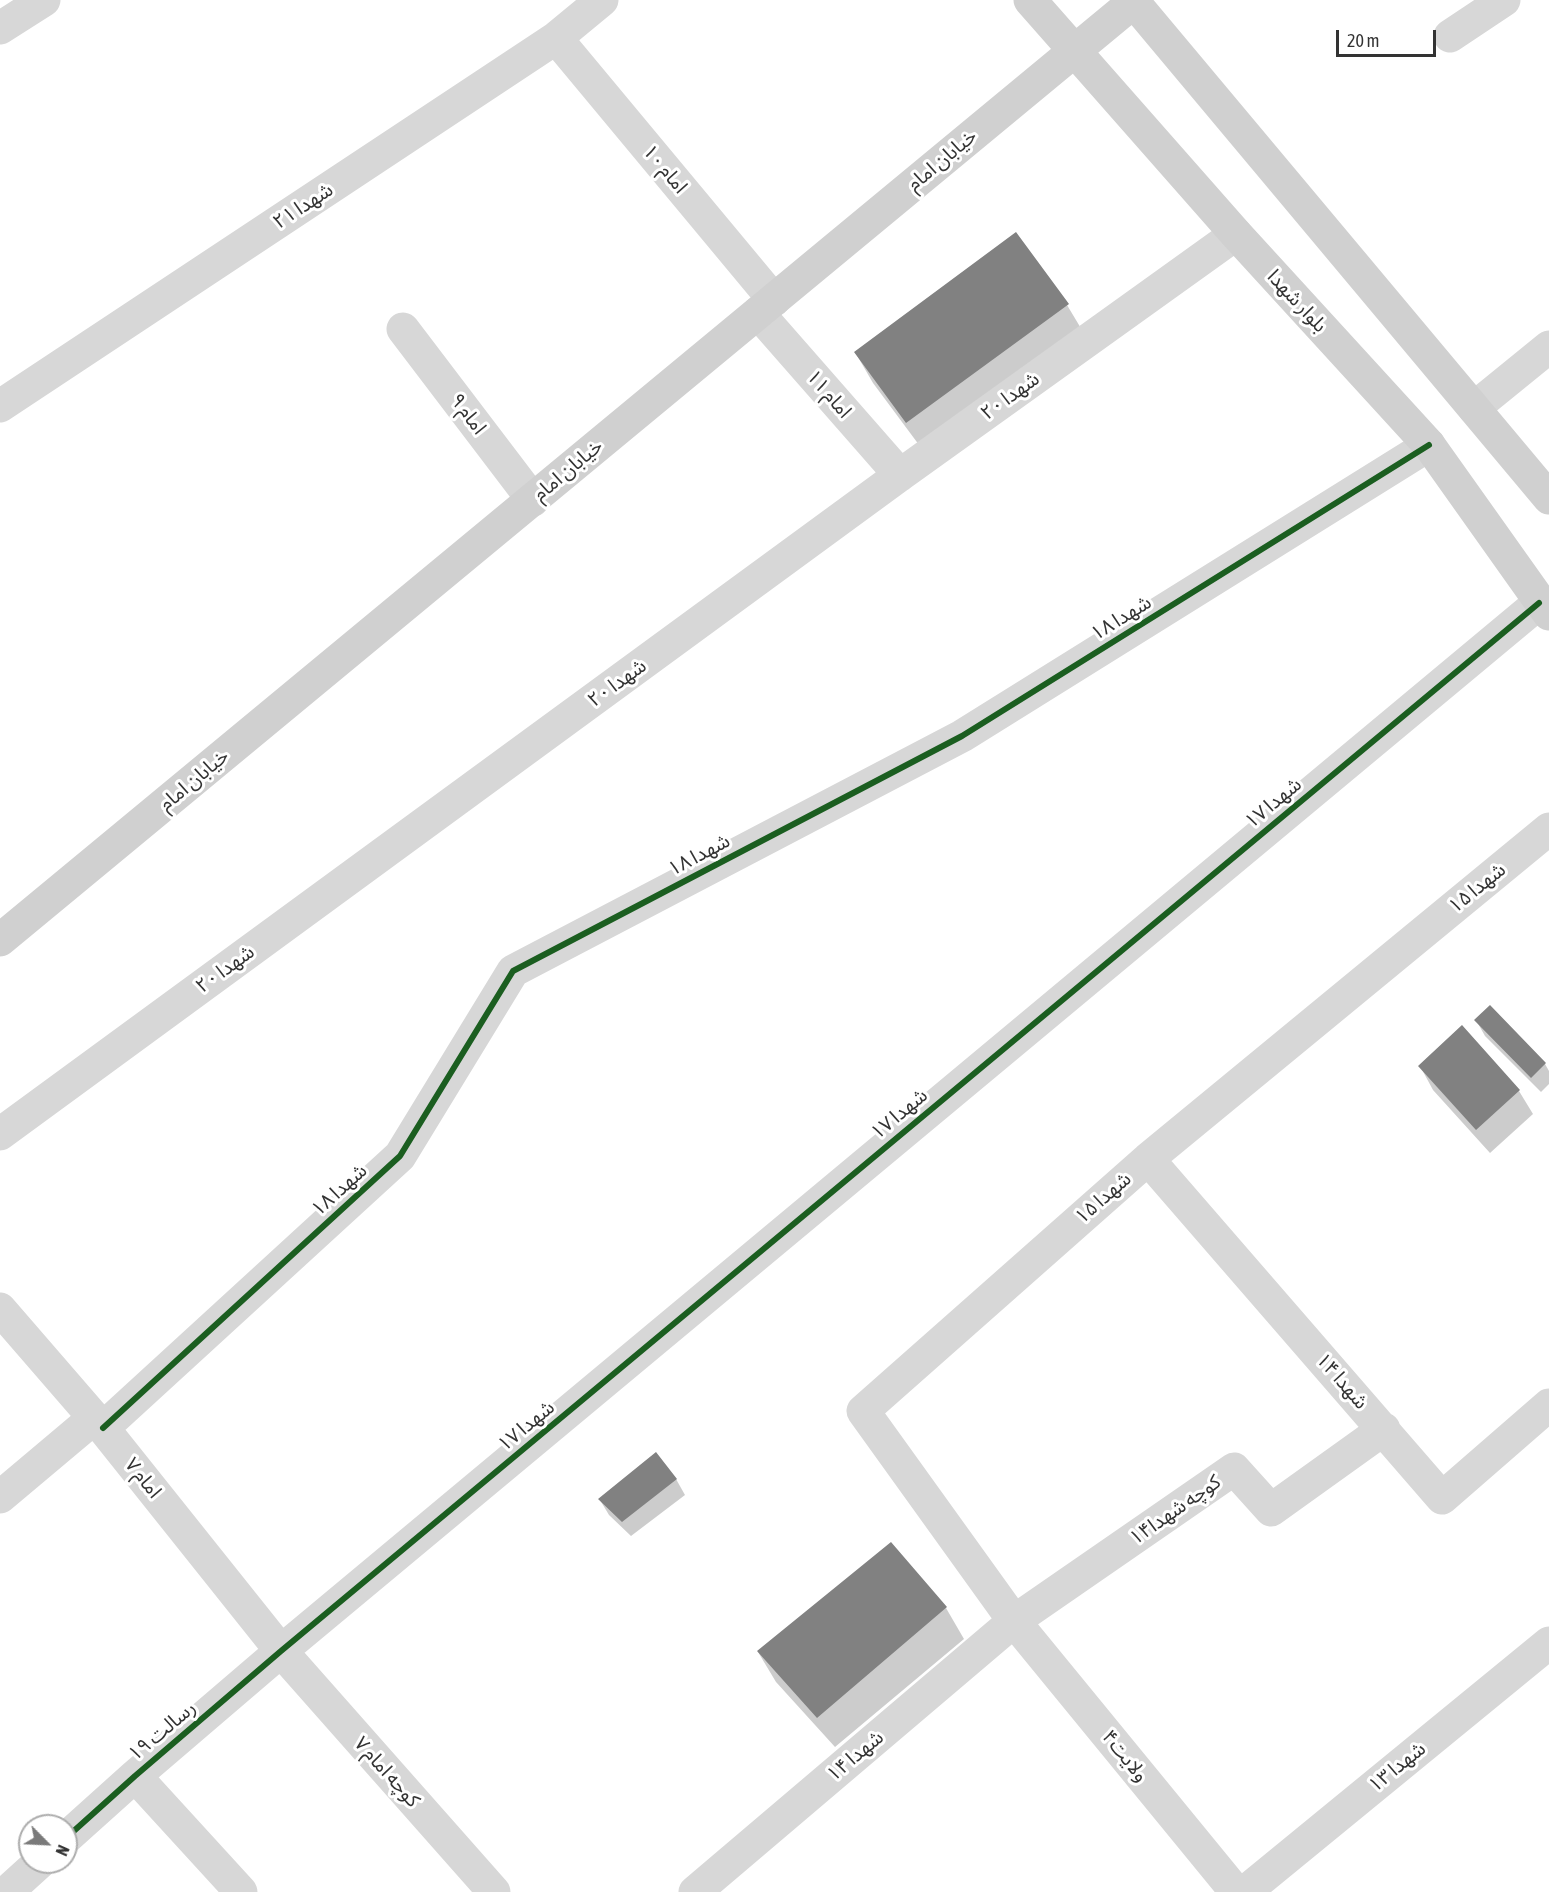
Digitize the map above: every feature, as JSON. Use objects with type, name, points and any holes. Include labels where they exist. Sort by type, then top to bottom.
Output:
[{"type":"main road","name":"بلوار شهدا","points":[[1030,0],[1236,234],[1429,445],[1544,608]]},
{"type":"main road","name":"خیابان امام","points":[[0,940],[1134,1]]},
{"type":"main road","points":[[1134,1],[1549,498]]},
{"type":"street","points":[[0,28],[44,0]]},
{"type":"street","name":"شهدا ۲۱","points":[[0,406],[556,38],[602,0]]},
{"type":"street","points":[[1450,36],[1504,0]]},
{"type":"street","name":"امام ۱۰","points":[[556,38],[766,306]]},
{"type":"street","name":"شهدا ۲۰","points":[[0,1134],[900,475],[1236,234]]},
{"type":"street","name":"امام ۱۱","points":[[766,306],[900,475]]},
{"type":"street","name":"امام ۹","points":[[403,329],[533,500]]},
{"type":"street","points":[[1474,408],[1549,347]]},
{"type":"street","name":"شهدا ۱۸","points":[[0,1497],[98,1423],[400,1156],[513,970],[962,736],[1429,445]]},
{"type":"street","name":"شهدا ۱۷","points":[[281,1652],[1544,608]]},
{"type":"street","name":"شهدا ۱۵","points":[[1014,1621],[863,1411],[1148,1159],[1549,829]]},
{"type":"street","name":"شهدا ۱۴","points":[[1148,1159],[1442,1498],[1549,1405]]},
{"type":"street","name":"امام ۷","points":[[0,1309],[98,1423],[281,1652]]},
{"type":"street","name":"کوچه شهدا۱۴","points":[[1014,1621],[1234,1468],[1271,1510],[1384,1429]]},
{"type":"street","name":"شهدا ۱۴","points":[[695,1892],[1014,1621]]},
{"type":"street","name":"ولایت۴","points":[[1014,1621],[1231,1889]]},
{"type":"street","name":"شهدا ۱۳","points":[[1231,1889],[1549,1643]]},
{"type":"street","name":"رسالت ۱۹","points":[[78,1827],[281,1652]]},
{"type":"street","name":"کوچه امام ۷","points":[[281,1652],[494,1892]]},
{"type":"street","points":[[135,1776],[241,1892]]},
{"type":"street","points":[[7,1892],[27,1874]]},
{"type":"building","points":[[1016,232],[1069,304],[906,423],[854,352]]},
{"type":"building","points":[[1490,1005],[1546,1063],[1531,1078],[1474,1020]]},
{"type":"building","points":[[1462,1025],[1520,1090],[1476,1130],[1418,1066]]},
{"type":"building","points":[[656,1452],[677,1479],[622,1522],[598,1499]]},
{"type":"building","points":[[891,1542],[947,1607],[817,1718],[757,1651]]},
{"type":"cycle path","points":[[103,1428],[400,1156],[513,971],[962,736],[1429,445]]},
{"type":"cycle path","points":[[78,1827],[281,1651],[1539,603]]}]
